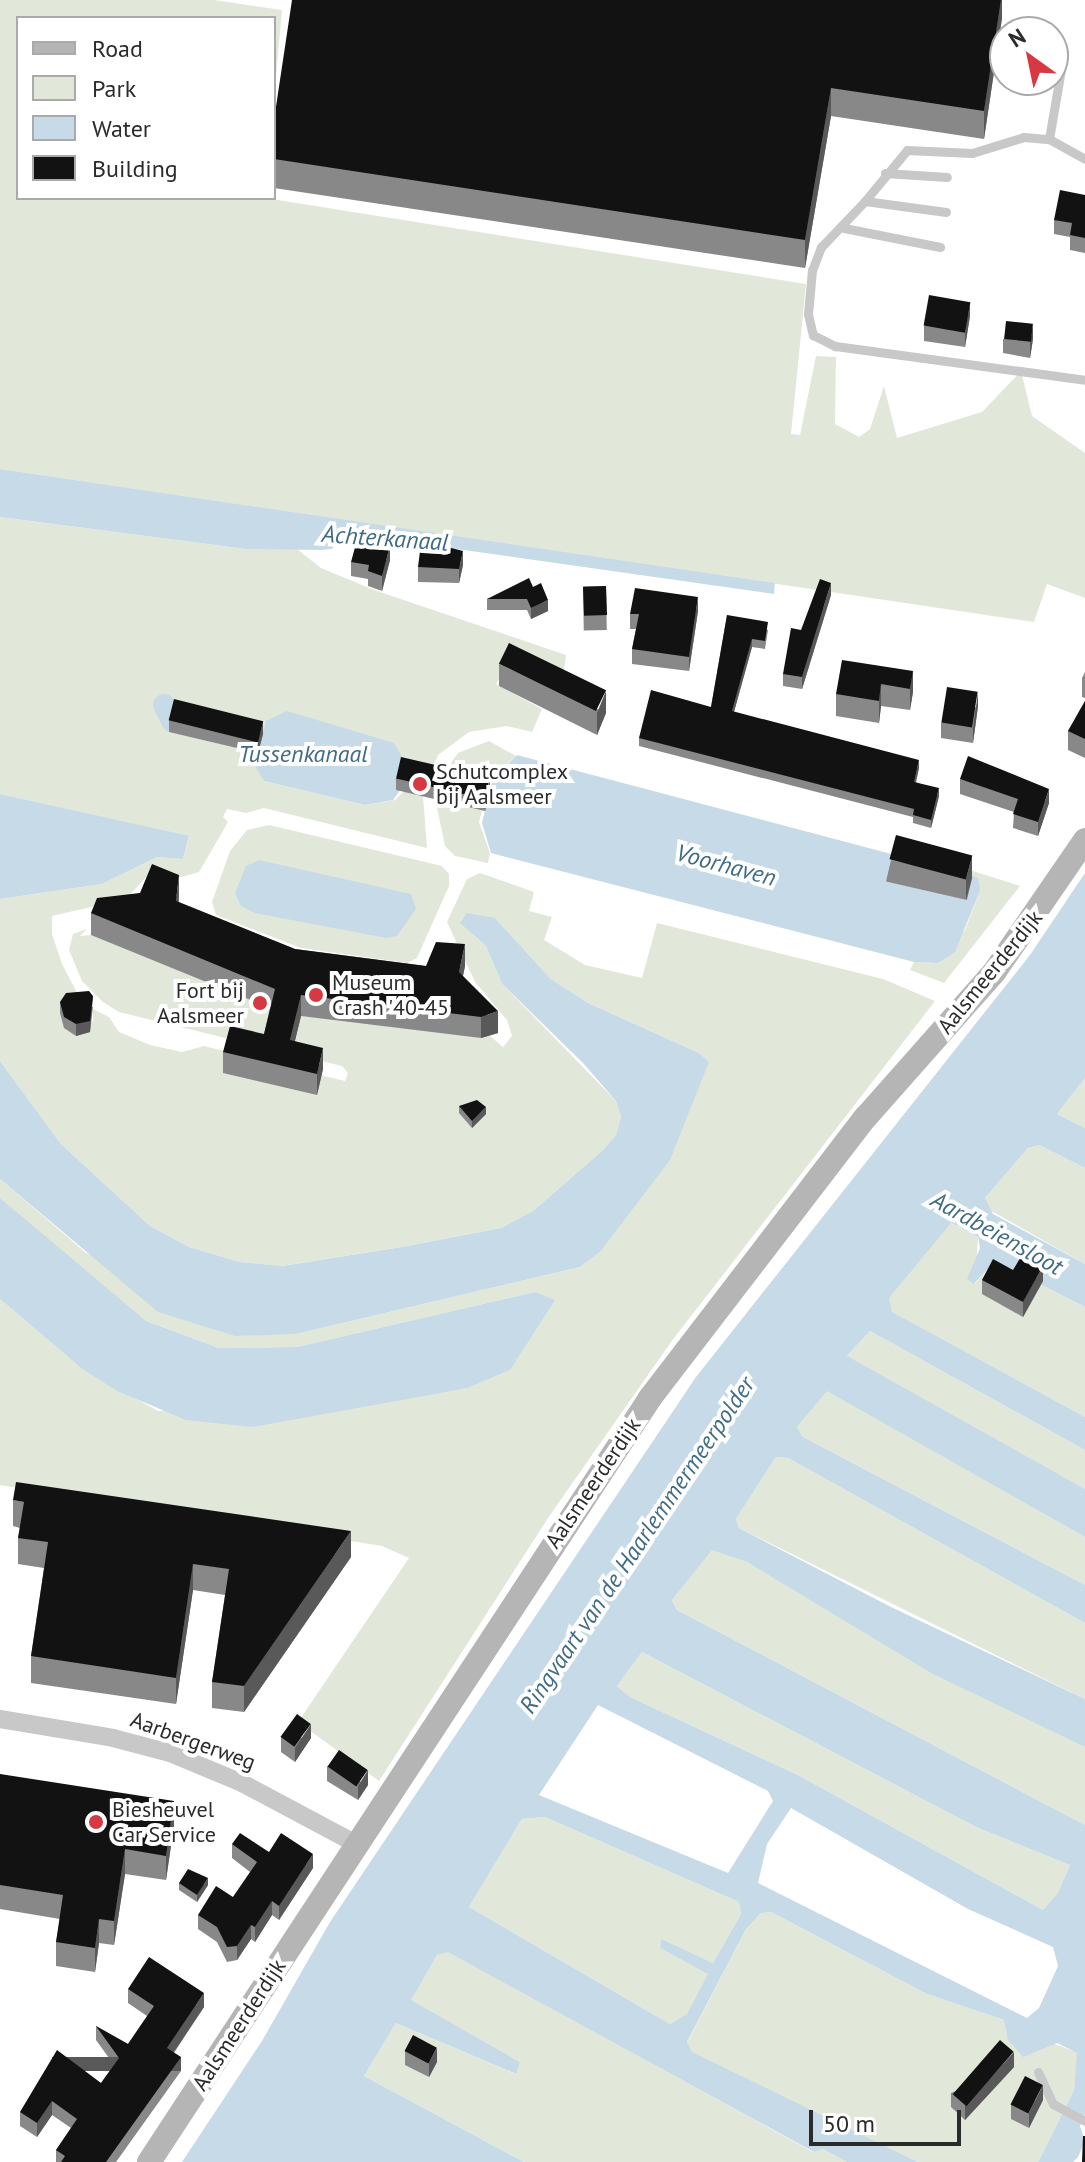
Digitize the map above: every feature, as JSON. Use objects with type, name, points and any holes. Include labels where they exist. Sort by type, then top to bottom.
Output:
[{"type":"street","name":"Aalsmeerderdijk","points":[[149,2162],[650,1398],[875,1106],[995,971],[1085,840]]},
{"type":"street","name":"Aarbergerweg","points":[[0,1719],[113,1738],[170,1753],[242,1783],[358,1845]]},
{"type":"lane","points":[[1049,139],[1056,96]]},
{"type":"lane","points":[[1085,159],[1049,139],[1024,137],[972,153],[907,150],[885,173],[844,228],[821,247],[812,270],[808,327],[821,342],[1085,380]]},
{"type":"lane","points":[[885,173],[947,177]]},
{"type":"lane","points":[[865,201],[946,212]]},
{"type":"lane","points":[[844,228],[940,247]]},
{"type":"lane","points":[[1038,2072],[1053,2104],[1085,2121]]},
{"type":"green space","points":[[0,0],[214,0],[282,10],[276,76],[276,16],[16,16],[16,200],[276,200],[806,284],[791,434],[800,435],[816,356],[836,357],[835,424],[859,437],[870,429],[884,386],[897,438],[982,412],[1021,371],[1032,416],[1085,453],[1085,598],[1047,584],[1034,622],[0,469]]},
{"type":"green space","points":[[0,517],[246,549],[297,549],[321,568],[374,590],[566,655],[562,688],[509,662],[496,684],[542,709],[532,732],[507,726],[469,732],[438,755],[429,776],[264,781],[365,805],[395,800],[404,791],[423,796],[427,848],[264,808],[246,813],[227,809],[223,817],[228,822],[199,872],[182,877],[148,875],[126,899],[52,916],[52,934],[62,964],[93,1023],[93,1009],[109,1017],[119,1032],[150,1045],[182,1052],[204,1046],[345,1081],[348,1073],[342,1066],[292,1054],[301,1016],[488,1034],[503,1047],[512,1036],[507,1020],[475,982],[447,922],[467,879],[480,873],[534,892],[529,911],[552,917],[544,940],[585,965],[642,978],[657,923],[883,979],[935,1001],[671,1342],[548,1518],[379,1781],[298,1722],[409,1558],[382,1546],[0,1485],[0,1299],[81,1368],[158,1411],[409,1397],[468,1388],[510,1370],[535,1292],[297,1347],[219,1348],[146,1321],[116,1298],[0,1198],[0,1179],[86,1253],[296,1334],[580,1267],[600,1252],[708,1062],[699,1053],[588,1003],[551,979],[495,918],[472,934],[486,946],[502,984],[616,1101],[621,1117],[616,1135],[602,1151],[533,1211],[501,1228],[402,1247],[281,1266],[240,1262],[189,1247],[150,1226],[61,1144],[0,1061],[0,899],[102,884],[157,857],[183,859],[189,837],[0,794]]},
{"type":"green space","points":[[489,741],[516,756],[490,778],[487,790],[439,780],[458,753]]},
{"type":"green space","points":[[435,798],[482,810],[479,822],[490,853],[488,863],[455,856],[445,846]]},
{"type":"green space","points":[[269,825],[442,866],[449,874],[449,886],[417,958],[407,963],[301,948],[216,915],[212,902],[230,851],[247,830]],"holes":[[[259,860],[311,873],[386,938]]]},
{"type":"green space","points":[[973,871],[1020,886],[944,983],[910,970],[914,962],[938,963],[965,930],[980,891],[965,874]]},
{"type":"green space","points":[[87,929],[80,936],[99,934],[275,1010],[266,1048],[119,1012],[103,1002],[82,981],[69,950],[73,934]]},
{"type":"green space","points":[[1085,1078],[1085,1128],[1057,1114]]},
{"type":"green space","points":[[1039,1145],[1085,1168],[1085,1264],[986,1208],[985,1198],[1028,1148]]},
{"type":"green space","points":[[950,1223],[978,1237],[975,1284],[995,1261],[1085,1307],[1085,1417],[891,1312],[889,1298],[896,1286]]},
{"type":"green space","points":[[870,1331],[1085,1450],[1085,1489],[852,1362],[847,1356]]},
{"type":"green space","points":[[827,1390],[1085,1537],[1085,1585],[803,1437],[797,1427]]},
{"type":"green space","points":[[776,1457],[788,1458],[1085,1623],[1085,1699],[739,1528],[736,1519]]},
{"type":"green space","points":[[712,1549],[747,1562],[1085,1747],[1085,1825],[677,1610],[672,1600]]},
{"type":"green space","points":[[642,1652],[976,1827],[1070,1865],[1058,1894],[1043,1910],[798,1775],[630,1697],[617,1686]]},
{"type":"green space","points":[[545,1817],[739,1902],[741,1914],[713,1963],[661,1940],[660,1948],[709,1974],[688,2014],[670,2024],[469,1907],[522,1819]]},
{"type":"green space","points":[[771,1912],[927,1994],[1004,2020],[1009,2026],[1078,2053],[1074,2090],[1038,2162],[918,2162],[692,2053],[687,2043],[746,1929],[761,1913]]},
{"type":"green space","points":[[448,1951],[813,2152],[823,2149],[847,2162],[524,2162],[364,2076],[396,2023],[515,2074],[520,2062],[410,2000],[437,1955]]},
{"type":"water","name":"Achterkanaal","points":[[0,469],[775,583],[774,594],[428,545],[340,537],[332,549],[246,549],[0,517]]},
{"type":"water","name":"Tussenkanaal","points":[[287,711],[394,743],[403,759],[401,789],[393,800],[365,805],[264,781],[255,766],[266,721]]},
{"type":"water","name":"Voorhaven","points":[[517,755],[963,873],[978,878],[980,891],[955,952],[938,963],[914,962],[491,853],[482,823],[493,778]]},
{"type":"water","points":[[0,794],[189,836],[183,859],[157,857],[102,884],[0,899]]},
{"type":"water","points":[[259,860],[411,894],[416,909],[397,936],[386,938],[255,913],[241,906],[235,893],[246,866]]},
{"type":"water","points":[[1085,873],[1085,1078],[1057,1114],[1085,1128],[1085,1168],[1039,1145],[1028,1148],[985,1198],[993,1214],[1085,1264],[1085,1307],[995,1261],[974,1284],[967,1279],[980,1248],[978,1237],[951,1223],[889,1298],[892,1312],[1085,1417],[1085,1450],[870,1331],[847,1356],[1085,1489],[1085,1537],[827,1391],[797,1427],[803,1437],[1085,1585],[1085,1623],[788,1458],[776,1457],[736,1519],[739,1528],[891,1607],[1085,1699],[1085,1747],[933,1674],[747,1562],[712,1550],[672,1600],[677,1610],[1085,1825],[1085,2114],[1080,2126],[1085,2141],[1078,2157],[1073,2162],[1038,2162],[1074,2090],[1077,2053],[1057,2043],[1023,2057],[1008,2040],[1004,2020],[927,1994],[771,1912],[761,1913],[746,1929],[687,2042],[692,2052],[918,2162],[847,2162],[823,2149],[814,2152],[448,1952],[437,1955],[411,2000],[520,2062],[516,2074],[396,2023],[364,2076],[524,2162],[182,2162],[262,2041],[330,1922],[696,1377],[1030,955]],"holes":[[[642,1652],[976,1827],[1070,1865],[1058,1893],[1043,1910],[798,1775],[630,1697],[617,1686]],[[598,1705],[768,1791],[773,1801],[728,1873],[539,1795]],[[791,1808],[968,1909],[1053,1947],[1058,1966],[1039,2008],[1027,2018],[758,1883],[767,1844]],[[545,1817],[739,1902],[741,1914],[713,1963],[661,1939],[660,1948],[708,1974],[687,2014],[670,2024],[469,1907],[522,1819]]]},
{"type":"water","points":[[467,913],[495,918],[551,979],[588,1003],[699,1053],[709,1062],[670,1160],[600,1252],[580,1267],[296,1334],[235,1336],[158,1312],[0,1179],[0,1061],[61,1144],[150,1226],[189,1247],[240,1262],[282,1266],[402,1247],[501,1228],[533,1211],[602,1151],[616,1135],[621,1117],[616,1101],[583,1063],[502,984],[486,946],[460,923]]},
{"type":"water","points":[[0,1198],[146,1321],[219,1348],[297,1347],[535,1292],[555,1300],[510,1370],[468,1388],[252,1427],[186,1420],[117,1391],[81,1368],[0,1299]]},
{"type":"building","points":[[292,0],[1001,0],[999,16],[989,16],[989,78],[984,111],[831,88],[805,240],[276,159],[276,107]]},
{"type":"building","points":[[1060,190],[1085,195],[1085,238],[1070,235],[1072,223],[1054,220]]},
{"type":"building","points":[[929,295],[970,302],[965,333],[924,326]]},
{"type":"building","points":[[1006,321],[1033,324],[1031,342],[1004,339]]},
{"type":"building","points":[[357,540],[390,546],[382,576],[368,571],[369,565],[351,562]]},
{"type":"building","points":[[428,542],[463,551],[459,569],[418,567],[420,551],[425,552]]},
{"type":"building","points":[[529,578],[533,587],[541,583],[548,600],[531,608],[527,599],[487,599]]},
{"type":"building","points":[[820,579],[831,583],[802,677],[783,674],[791,628],[801,630]]},
{"type":"building","points":[[606,586],[607,615],[584,616],[583,587]]},
{"type":"building","points":[[635,588],[698,597],[689,657],[632,649],[639,614],[630,614]]},
{"type":"building","points":[[727,615],[768,622],[765,641],[752,639],[732,711],[919,760],[914,782],[939,788],[931,820],[913,815],[914,809],[639,738],[651,690],[711,707]]},
{"type":"building","points":[[509,643],[606,690],[596,711],[499,664]]},
{"type":"building","points":[[842,660],[913,671],[910,689],[881,684],[879,701],[836,694]]},
{"type":"building","points":[[947,687],[978,692],[972,727],[941,723]]},
{"type":"building","points":[[174,699],[263,721],[258,743],[169,720]]},
{"type":"building","points":[[1085,701],[1085,739],[1068,731]]},
{"type":"building","points":[[968,756],[1049,789],[1038,822],[1013,814],[1018,799],[960,779]]},
{"type":"building","points":[[401,757],[490,777],[485,799],[396,778]]},
{"type":"building","points":[[896,835],[972,855],[966,880],[890,859]]},
{"type":"building","points":[[152,864],[179,875],[176,901],[295,949],[426,966],[436,942],[465,944],[459,972],[498,1011],[481,1017],[301,995],[290,1040],[323,1048],[317,1074],[223,1052],[230,1026],[264,1034],[275,989],[91,913],[97,898],[140,893]]},
{"type":"building","points":[[89,991],[93,996],[90,1021],[76,1024],[64,1017],[60,1002],[66,993]]},
{"type":"building","points":[[477,1100],[486,1107],[472,1121],[459,1106]]},
{"type":"building","points":[[1022,1255],[1043,1266],[1023,1302],[982,1280],[993,1259],[1013,1270]]},
{"type":"building","points":[[16,1482],[351,1531],[244,1686],[212,1682],[229,1569],[193,1564],[176,1678],[31,1656],[48,1542],[18,1538],[24,1502],[13,1500]]},
{"type":"building","points":[[297,1714],[311,1724],[294,1747],[281,1737]]},
{"type":"building","points":[[339,1750],[368,1770],[356,1786],[328,1766]]},
{"type":"building","points":[[0,1774],[174,1801],[166,1856],[125,1849],[114,1921],[99,1919],[95,1948],[56,1942],[63,1895],[0,1885]]},
{"type":"building","points":[[240,1833],[269,1852],[281,1833],[313,1854],[279,1906],[272,1901],[255,1927],[251,1925],[237,1946],[227,1947],[217,1927],[198,1915],[216,1886],[233,1897],[257,1862],[232,1844]]},
{"type":"building","points":[[188,1869],[208,1878],[197,1895],[179,1883]]},
{"type":"building","points":[[149,1957],[204,1993],[167,2048],[181,2057],[106,2162],[61,2162],[65,2156],[56,2150],[77,2119],[52,2101],[37,2123],[20,2112],[57,2050],[101,2083],[119,2058],[96,2026],[128,2044],[154,2006],[128,1989]]},
{"type":"building","points":[[413,2035],[437,2048],[428,2064],[405,2051]]},
{"type":"building","points":[[1000,2040],[1014,2052],[966,2106],[953,2094]]},
{"type":"building","points":[[1025,2076],[1043,2085],[1028,2114],[1010,2105]]},
{"type":"building","points":[[1085,2136],[1085,2162],[1082,2162]]},
{"type":"waterway","points":[[164,705],[172,721],[196,727]]},
{"type":"place","name":"Schutcomplex bij Aalsmeer","points":[[420,784]]},
{"type":"place","name":"Museum Crash '40-45","points":[[316,995]]},
{"type":"place","name":"Fort bij Aalsmeer","points":[[260,1003]]},
{"type":"place","name":"Biesheuvel Car Service","points":[[96,1822]]},
{"type":"water label","name":"Aardbeiensloot","points":[[997,1233]]},
{"type":"water label","name":"Ringvaart van de Haarlemmermeerpolder","points":[[637,1545]]}]
